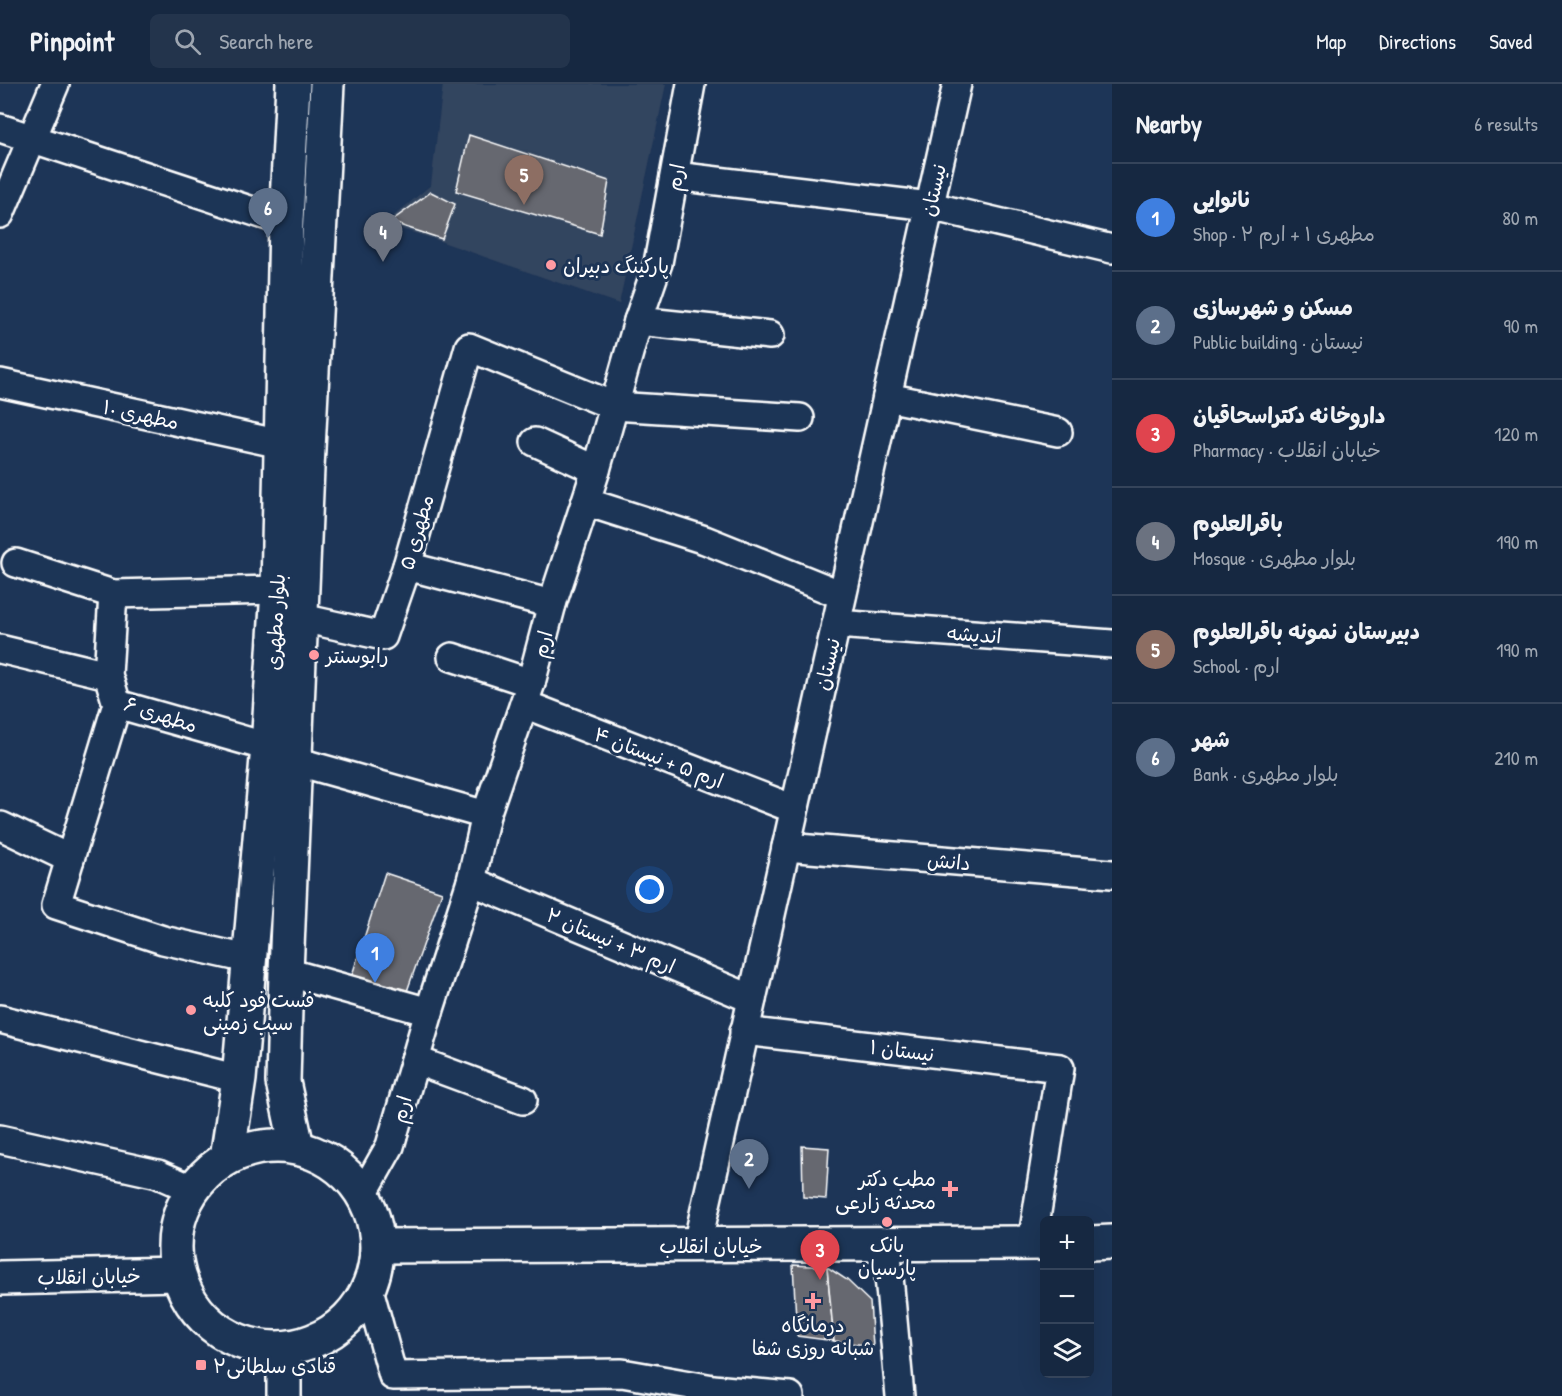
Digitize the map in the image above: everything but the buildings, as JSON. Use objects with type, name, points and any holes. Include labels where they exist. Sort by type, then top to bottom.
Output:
[{"type":"main road","name":"بلوار مطهری","points":[[293,84],[286,222],[278,590],[286,972],[283,1082],[297,1147]]},
{"type":"main road","name":"بلوار مطهری","points":[[227,1158],[239,1079],[248,959],[302,618],[307,468],[327,84]]},
{"type":"main road","points":[[261,1146],[297,1147],[323,1156],[346,1173],[363,1194],[372,1210],[376,1228],[378,1246],[376,1268],[369,1289],[355,1311],[335,1330],[311,1342],[284,1348],[257,1346],[230,1337],[207,1321],[190,1299],[178,1274],[175,1245],[179,1216],[192,1189],[208,1171],[227,1158],[261,1146]]},
{"type":"main road","points":[[1094,1242],[1112,1242]]},
{"type":"main road","name":"خیابان انقلاب","points":[[378,1246],[1038,1243]]},
{"type":"main road","name":"خیابان انقلاب","points":[[0,1278],[178,1274]]},
{"type":"main road","points":[[284,1348],[284,1396]]},
{"type":"street","points":[[0,214],[55,84]]},
{"type":"street","name":"ارم","points":[[363,1194],[390,1146],[429,1011],[471,881],[486,815],[528,693],[552,603],[596,470],[638,321],[658,263],[691,84]]},
{"type":"street","name":"نیستان","points":[[697,1245],[957,84]]},
{"type":"street","points":[[0,128],[286,222]]},
{"type":"street","points":[[675,176],[930,206],[1112,249]]},
{"type":"street","points":[[638,321],[770,335]]},
{"type":"street","name":"مطهری ۵","points":[[302,618],[383,636],[407,566],[470,347],[614,406]]},
{"type":"street","name":"مطهری ۱۰","points":[[0,383],[281,444]]},
{"type":"street","points":[[887,398],[1058,432]]},
{"type":"street","points":[[614,406],[800,418]]},
{"type":"street","points":[[535,442],[596,470]]},
{"type":"street","points":[[586,501],[705,540],[842,595]]},
{"type":"street","points":[[16,563],[113,594],[278,590]]},
{"type":"street","points":[[407,566],[552,603]]},
{"type":"street","points":[[108,675],[113,594]]},
{"type":"street","name":"اندیشه","points":[[836,624],[1112,644]]},
{"type":"street","name":"مطهری ۶","points":[[0,649],[108,675],[117,704],[486,815]]},
{"type":"street","name":"ارم ۵ + نیستان ۴","points":[[452,657],[528,693],[794,809]]},
{"type":"street","points":[[117,704],[56,906],[163,940],[248,959]]},
{"type":"street","points":[[1,826],[70,859]]},
{"type":"street","name":"دانش","points":[[786,847],[1112,874]]},
{"type":"street","name":"ارم ۳ + نیستان ۲","points":[[471,881],[752,999]]},
{"type":"street","points":[[286,972],[429,1011]]},
{"type":"street","points":[[0,1018],[239,1079]]},
{"type":"street","name":"نیستان ۱","points":[[744,1031],[1060,1068],[1038,1243]]},
{"type":"street","points":[[416,1060],[523,1100]]},
{"type":"street","points":[[0,1139],[158,1174],[192,1189]]},
{"type":"street","points":[[886,1244],[900,1396]]},
{"type":"street","points":[[369,1289],[391,1386],[622,1372],[712,1392],[790,1396]]},
{"type":"shaded area","points":[[443,84],[666,84],[619,304],[431,238],[384,224],[431,185]]},
{"type":"place","name":"دبیرستان نمونه باقرالعلوم","points":[[524,205]]},
{"type":"place","name":"شهر","points":[[268,238]]},
{"type":"place","name":"باقرالعلوم","points":[[383,262]]},
{"type":"place","name":"پارکینگ دبیران","points":[[551,265]]},
{"type":"place","name":"رابوسنتر","points":[[314,655]]},
{"type":"place","name":"نانوایی","points":[[375,983]]},
{"type":"place","name":"فست فود کلبه سیب زمینی","points":[[191,1010]]},
{"type":"place","name":"مسکن و شهرسازی","points":[[749,1189]]},
{"type":"place","name":"مطب دکتر محدثه زارعی","points":[[950,1189]]},
{"type":"place","name":"بانک پارسیان","points":[[887,1222]]},
{"type":"place","name":"داروخانه دکتراسحاقیان","points":[[820,1280]]},
{"type":"place","name":"درمانگاه شبانه روزی شفا","points":[[813,1301]]},
{"type":"place","name":"قنادی سلطانی۲","points":[[201,1365]]}]
